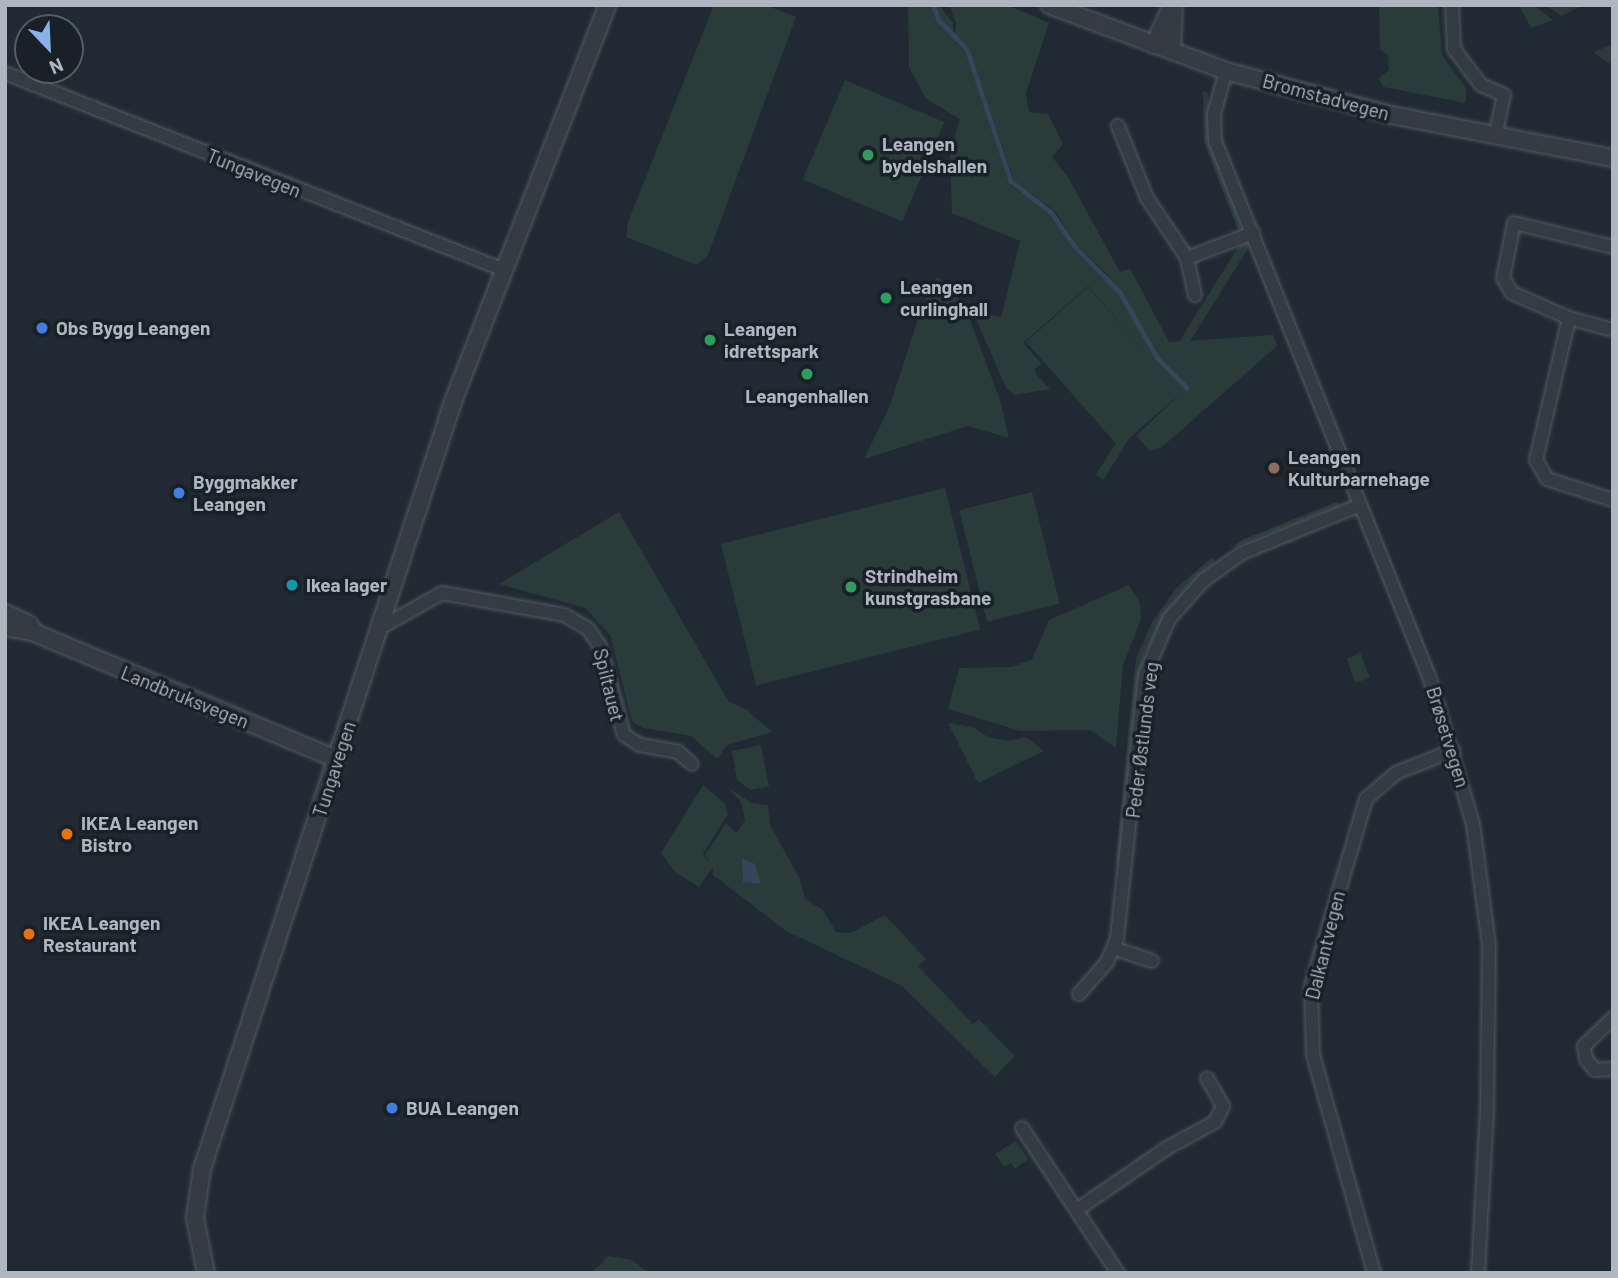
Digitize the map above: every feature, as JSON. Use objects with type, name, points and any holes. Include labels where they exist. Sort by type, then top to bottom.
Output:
[{"type":"street","name":"Tungavegen","points":[[201,1271],[196,1230],[197,1189],[454,399],[608,5]]},
{"type":"street","name":"Bromstadvegen","points":[[1049,5],[1226,71],[1391,114],[1613,158]]},
{"type":"street","points":[[1154,45],[1173,5]]},
{"type":"street","points":[[1172,51],[1173,5]]},
{"type":"street","points":[[1452,5],[1454,49],[1481,85],[1504,95],[1496,134]]},
{"type":"street","name":"Brøsetvegen","points":[[1226,71],[1214,114],[1215,141],[1454,750],[1480,864],[1489,946],[1487,1111],[1478,1273]]},
{"type":"street","name":"Tungavegen","points":[[5,73],[504,270]]},
{"type":"street","points":[[1118,126],[1147,198],[1187,258],[1195,295]]},
{"type":"street","points":[[1613,247],[1514,223],[1503,278],[1512,293],[1569,318],[1613,330]]},
{"type":"street","points":[[1187,258],[1253,233]]},
{"type":"street","points":[[1569,318],[1536,460],[1547,479],[1613,500]]},
{"type":"street","name":"Peder Østlunds veg","points":[[1079,994],[1107,962],[1122,916],[1146,675],[1169,619],[1188,595],[1234,558],[1360,505]]},
{"type":"street","name":"Spiltauet","points":[[378,629],[442,593],[578,621],[600,646],[624,735],[640,745],[678,752],[692,764]]},
{"type":"street","name":"Landbruksvegen","points":[[5,613],[23,621],[35,633]]},
{"type":"street","name":"Landbruksvegen","points":[[5,627],[35,633],[336,759]]},
{"type":"street","name":"Dalkantvegen","points":[[1374,1273],[1313,1054],[1311,986],[1366,799],[1396,773],[1454,750]]},
{"type":"street","points":[[1113,948],[1152,961]]},
{"type":"street","points":[[1613,1018],[1584,1046],[1590,1066],[1601,1072],[1613,1069]]},
{"type":"street","points":[[1078,1209],[1167,1148],[1216,1122],[1223,1106],[1207,1078]]},
{"type":"street","points":[[1022,1128],[1118,1273]]},
{"type":"shaded area","points":[[714,5],[766,5],[796,17],[708,255],[697,265],[626,237],[628,222]]},
{"type":"shaded area","points":[[908,5],[939,5],[953,23],[954,40],[965,51],[1009,184],[1051,215],[1075,251],[1103,279],[1109,276],[1078,247],[1055,211],[1014,181],[968,46],[955,35],[956,23],[949,5],[1007,5],[1049,23],[1026,93],[1029,112],[1048,114],[1063,144],[1052,157],[1068,177],[1120,272],[1130,268],[1169,342],[1273,335],[1277,346],[1162,447],[1150,451],[1136,436],[1182,392],[1119,447],[1026,342],[1088,287],[1157,365],[1088,286],[1023,343],[1042,364],[1035,369],[1036,374],[1050,389],[1015,395],[1006,388],[973,312],[1001,317],[1020,241],[952,213],[950,152],[960,119],[926,99],[909,67]]},
{"type":"shaded area","points":[[1379,5],[1438,5],[1442,55],[1466,88],[1466,103],[1383,87],[1379,78],[1389,70],[1388,55],[1380,50]]},
{"type":"shaded area","points":[[1519,5],[1534,5],[1553,20],[1531,28]]},
{"type":"shaded area","points":[[1545,5],[1579,5],[1580,7],[1561,16]]},
{"type":"shaded area","points":[[1613,44],[1610,64],[1593,52]]},
{"type":"shaded area","points":[[845,80],[944,122],[902,222],[803,179]]},
{"type":"shaded area","points":[[1203,91],[1208,93],[1211,146],[1241,221],[1239,233],[1204,142]]},
{"type":"shaded area","points":[[1242,241],[1250,246],[1103,480],[1096,475]]},
{"type":"shaded area","points":[[937,277],[952,288],[966,309],[1001,403],[1009,438],[968,426],[864,459],[889,408],[921,310]]},
{"type":"shaded area","name":"Strindheim kunstgrasbane","points":[[945,488],[980,630],[756,686],[721,544]]},
{"type":"shaded area","points":[[1032,492],[1060,604],[987,622],[959,510]]},
{"type":"shaded area","points":[[1336,502],[1340,504],[1336,507],[1229,549],[1244,539]]},
{"type":"shaded area","points":[[619,512],[729,702],[746,709],[772,732],[727,745],[717,759],[691,736],[643,728],[632,721],[610,635],[585,608],[499,584]]},
{"type":"shaded area","points":[[1212,557],[1215,562],[1169,608],[1144,656],[1135,702],[1120,872],[1116,857],[1136,658],[1152,622],[1176,588]]},
{"type":"shaded area","points":[[1129,585],[1140,603],[1141,619],[1123,665],[1116,748],[1090,730],[1020,731],[948,709],[959,668],[1012,667],[1032,659],[1049,620]]},
{"type":"shaded area","points":[[1360,652],[1370,678],[1355,683],[1347,659]]},
{"type":"shaded area","points":[[948,723],[973,727],[988,737],[1008,741],[1026,737],[1044,751],[978,783]]},
{"type":"shaded area","points":[[761,745],[769,787],[750,790],[737,780],[732,751]]},
{"type":"shaded area","points":[[703,785],[725,804],[728,814],[703,854],[710,864],[705,855],[726,823],[737,833],[745,820],[741,802],[727,787],[752,803],[768,805],[770,825],[800,879],[805,899],[823,910],[836,932],[851,933],[885,915],[926,959],[918,966],[973,1024],[979,1019],[1015,1056],[995,1077],[902,986],[786,931],[713,875],[713,867],[699,887],[675,872],[661,853]]},
{"type":"shaded area","points":[[1016,1141],[1028,1159],[1015,1169],[1011,1163],[1004,1167],[995,1154]]},
{"type":"shaded area","points":[[608,1256],[632,1260],[649,1273],[592,1273]]},
{"type":"water","points":[[742,858],[755,864],[761,884],[743,882]]},
{"type":"waterway","points":[[933,5],[939,20],[967,49],[1011,181],[1052,213],[1076,248],[1120,292],[1157,357],[1187,388]]},
{"type":"place","name":"Leangen bydelshallen","points":[[868,155]]},
{"type":"place","name":"Leangen curlinghall","points":[[886,298]]},
{"type":"place","name":"Obs Bygg Leangen","points":[[42,328]]},
{"type":"place","name":"Leangen idrettspark","points":[[710,340]]},
{"type":"place","name":"Leangenhallen","points":[[807,374]]},
{"type":"place","name":"Leangen Kulturbarnehage","points":[[1274,468]]},
{"type":"place","name":"Byggmakker Leangen","points":[[179,493]]},
{"type":"place","name":"Ikea lager","points":[[292,585]]},
{"type":"place","name":"Strindheim kunstgrasbane","points":[[851,587]]},
{"type":"place","name":"IKEA Leangen Bistro","points":[[67,834]]},
{"type":"place","name":"IKEA Leangen Restaurant","points":[[29,934]]},
{"type":"place","name":"BUA Leangen","points":[[392,1108]]}]
